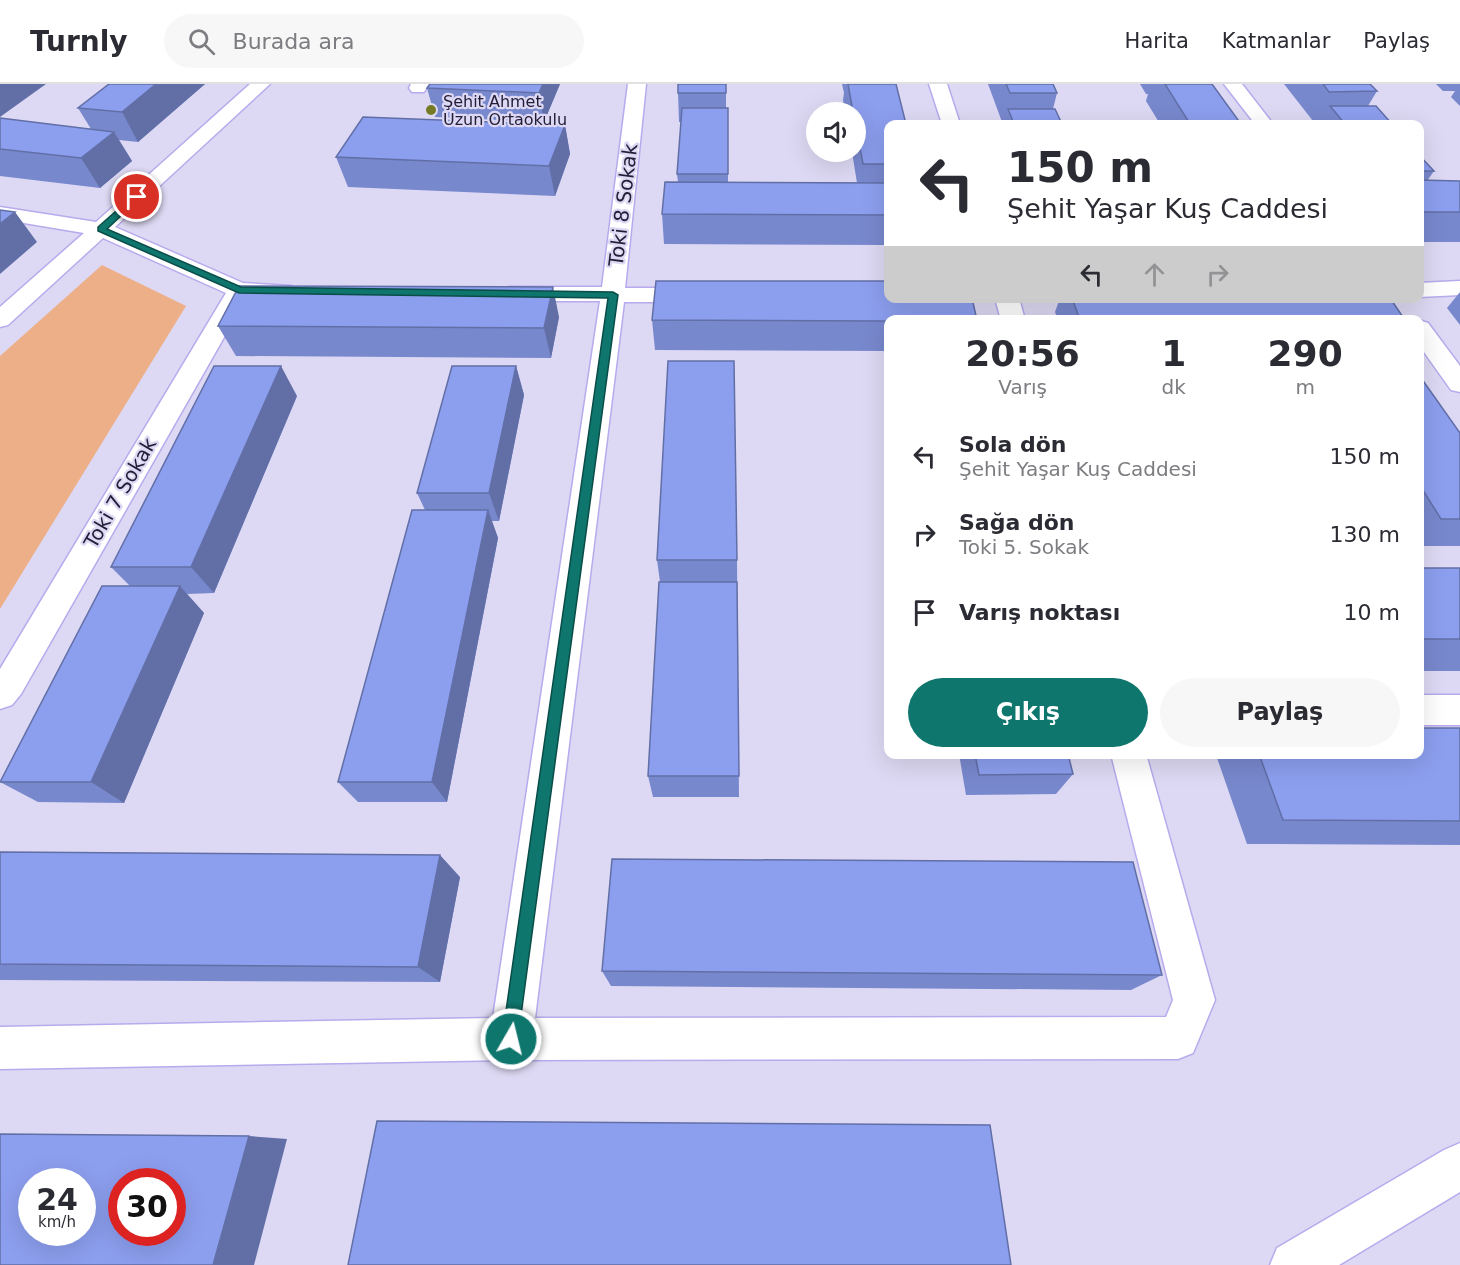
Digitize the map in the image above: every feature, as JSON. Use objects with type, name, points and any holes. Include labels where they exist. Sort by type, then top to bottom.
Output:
[{"type":"street","points":[[0,320],[261,84]]},
{"type":"street","name":"Toki 8 Sokak","points":[[511,1039],[613,295],[637,84]]},
{"type":"street","points":[[938,84],[950,120]]},
{"type":"street","points":[[1233,84],[1261,120]]},
{"type":"street","points":[[0,213],[101,229],[239,290],[309,291]]},
{"type":"street","points":[[1410,309],[1460,288]]},
{"type":"street","name":"Toki 7 Sokak","points":[[0,695],[9,684],[239,290]]},
{"type":"street","points":[[484,293],[720,295]]},
{"type":"street","points":[[1424,330],[1460,384]]},
{"type":"street","points":[[1424,711],[1460,710]]},
{"type":"street","points":[[0,1048],[511,1039],[1178,1038],[1194,1000],[1129,759]]},
{"type":"street","points":[[1294,1265],[1460,1166]]},
{"type":"shaded area","points":[[102,265],[186,306],[0,609],[0,356]]},
{"type":"building","points":[[109,84],[156,84],[122,112],[78,108]]},
{"type":"building","points":[[430,84],[543,84],[539,93],[427,88]]},
{"type":"building","points":[[678,84],[726,84],[726,93],[678,93]]},
{"type":"building","points":[[848,84],[896,84],[905,120],[884,120],[884,164],[863,164],[863,162],[866,162],[866,102],[851,102]]},
{"type":"building","points":[[1006,84],[1053,84],[1057,93],[1010,93]]},
{"type":"building","points":[[1165,84],[1212,84],[1238,120],[1188,120]]},
{"type":"building","points":[[1323,84],[1370,84],[1377,91],[1329,92]]},
{"type":"building","points":[[1330,106],[1376,106],[1388,120],[1342,120]]},
{"type":"building","points":[[682,108],[728,108],[728,174],[677,174]]},
{"type":"building","points":[[1008,109],[1055,109],[1060,120],[1012,120]]},
{"type":"building","points":[[363,117],[565,125],[549,166],[336,157]]},
{"type":"building","points":[[0,118],[114,132],[81,158],[0,149]]},
{"type":"building","points":[[1424,160],[1434,171],[1424,171]]},
{"type":"building","points":[[1424,180],[1460,181],[1460,212],[1424,212]]},
{"type":"building","points":[[665,182],[884,183],[884,215],[662,214]]},
{"type":"building","points":[[0,210],[15,212],[0,224]]},
{"type":"building","points":[[656,281],[884,281],[884,303],[973,303],[976,315],[884,315],[884,321],[652,320]]},
{"type":"building","points":[[239,286],[553,287],[544,328],[218,326]]},
{"type":"building","points":[[1074,303],[1393,303],[1402,315],[1078,315]]},
{"type":"building","points":[[668,361],[734,361],[737,560],[657,560]]},
{"type":"building","points":[[214,366],[281,366],[191,567],[111,567]]},
{"type":"building","points":[[452,366],[516,366],[489,493],[417,493]]},
{"type":"building","points":[[1424,382],[1460,433],[1460,519],[1441,519],[1424,492]]},
{"type":"building","points":[[412,510],[488,510],[432,782],[338,782]]},
{"type":"building","points":[[1424,568],[1460,568],[1460,639],[1424,639]]},
{"type":"building","points":[[659,582],[737,582],[739,776],[648,776]]},
{"type":"building","points":[[102,586],[180,586],[91,782],[0,782]]},
{"type":"building","points":[[1424,728],[1460,728],[1460,821],[1283,820],[1261,759],[1424,759]]},
{"type":"building","points":[[976,759],[1069,759],[1073,774],[979,775]]},
{"type":"building","points":[[0,852],[440,855],[418,967],[0,964]]},
{"type":"building","points":[[612,859],[1133,862],[1162,975],[602,971]]},
{"type":"building","points":[[377,1121],[990,1125],[1011,1265],[348,1265]]},
{"type":"building","points":[[0,1134],[249,1136],[213,1265],[0,1265]]},
{"type":"place","name":"Şehit Ahmet Uzun Ortaokulu","points":[[431,110]]},
{"type":"route","points":[[137,197],[101,229],[239,290],[613,295],[511,1039]]}]
